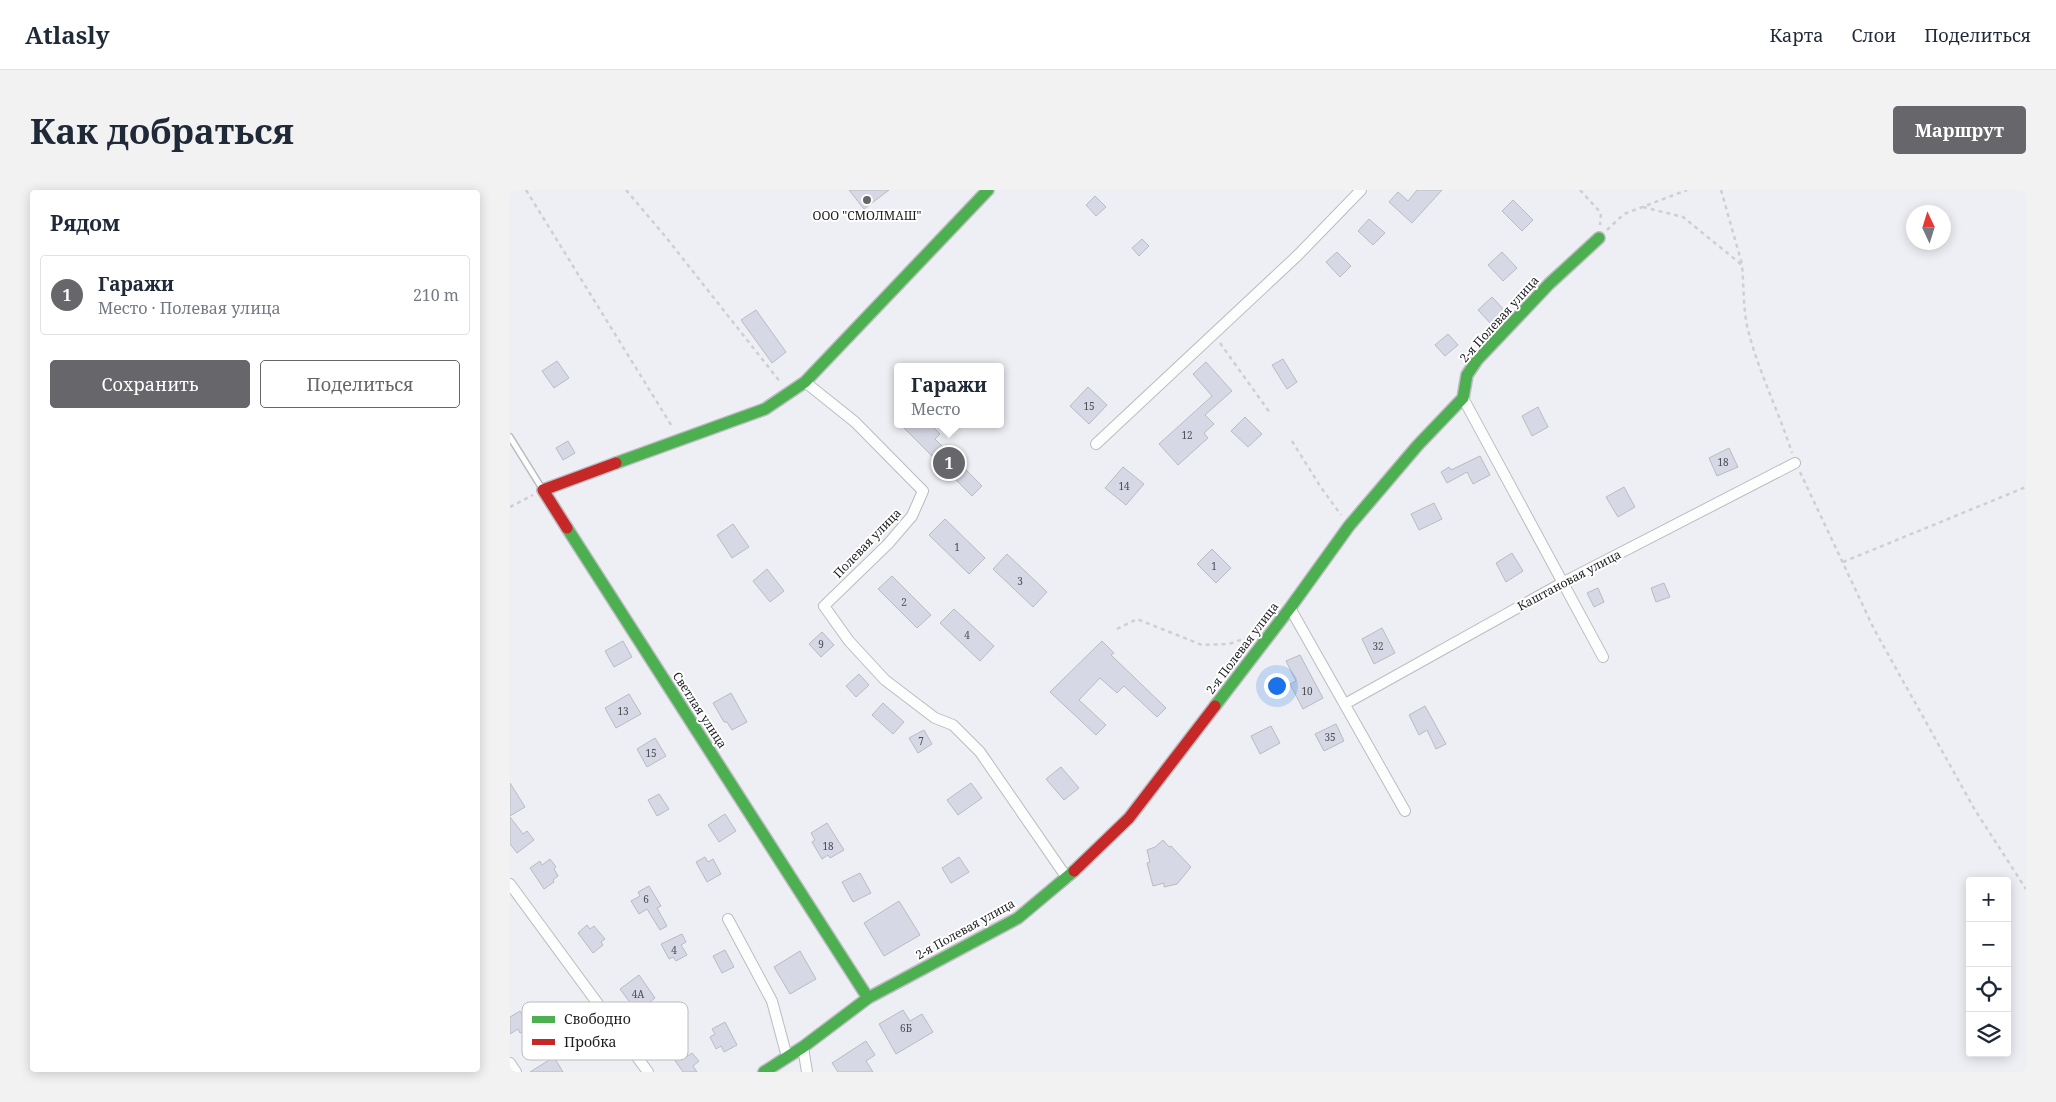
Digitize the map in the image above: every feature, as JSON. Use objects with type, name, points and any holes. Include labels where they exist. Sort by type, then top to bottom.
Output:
[{"type":"street","points":[[543,490],[765,409],[790,394],[805,382],[988,190]]},
{"type":"street","points":[[1096,444],[1298,255],[1361,190]]},
{"type":"street","name":"2-я Полевая улица","points":[[764,1072],[803,1047],[868,998],[1018,918],[1067,878],[1129,818],[1290,608],[1349,526],[1418,445],[1463,398],[1467,375],[1477,360],[1549,284],[1599,238]]},
{"type":"street","name":"Полевая улица","points":[[805,382],[855,422],[923,491],[912,516],[888,544],[824,606],[849,641],[885,680],[935,718],[953,725],[980,752],[1067,878]]},
{"type":"street","points":[[1463,398],[1603,657]]},
{"type":"street","name":"Каштановая улица","points":[[1346,704],[1562,582],[1795,463]]},
{"type":"street","name":"Светлая улица","points":[[543,490],[868,998]]},
{"type":"street","points":[[1290,608],[1405,811]]},
{"type":"street","points":[[510,884],[596,1002]]},
{"type":"street","points":[[728,919],[772,1001],[787,1057]]},
{"type":"street","points":[[803,1047],[807,1072]]},
{"type":"street","points":[[639,1060],[648,1072]]},
{"type":"street","points":[[510,1063],[516,1072]]},
{"type":"lane","name":"Светлая улица","points":[[510,437],[543,490]]},
{"type":"path","points":[[526,190],[680,440]]},
{"type":"path","points":[[626,190],[665,236],[790,394]]},
{"type":"path","points":[[1580,190],[1601,213],[1599,238]]},
{"type":"path","points":[[1599,238],[1624,214],[1687,190]]},
{"type":"path","points":[[1722,190],[1742,265],[1748,329],[1764,383],[1782,423],[1795,463],[1874,629],[1975,810],[2026,889]]},
{"type":"path","points":[[1643,207],[1683,217],[1742,265]]},
{"type":"path","points":[[1214,335],[1270,413]]},
{"type":"path","points":[[1292,440],[1320,486],[1349,526]]},
{"type":"path","points":[[1843,562],[2026,487]]},
{"type":"path","points":[[510,507],[543,490]]},
{"type":"path","points":[[1117,629],[1137,619],[1202,645],[1229,644],[1256,635]]},
{"type":"building","name":"ООО \"СМОЛМАШ\"","points":[[849,190],[889,190],[864,209]]},
{"type":"building","points":[[1417,190],[1442,190],[1412,223],[1389,202],[1398,192],[1408,201]]},
{"type":"building","points":[[1095,196],[1106,207],[1096,216],[1086,205]]},
{"type":"building","points":[[1513,200],[1533,220],[1522,231],[1502,211]]},
{"type":"building","points":[[1369,219],[1385,233],[1373,245],[1358,231]]},
{"type":"building","points":[[1142,239],[1149,246],[1139,256],[1132,248]]},
{"type":"building","points":[[1337,252],[1351,266],[1340,277],[1326,262]]},
{"type":"building","points":[[1502,252],[1517,268],[1503,281],[1488,265]]},
{"type":"building","points":[[1492,297],[1507,313],[1493,326],[1478,310]]},
{"type":"building","points":[[756,310],[786,352],[772,363],[741,320]]},
{"type":"building","points":[[1448,334],[1458,345],[1445,356],[1435,345]]},
{"type":"building","points":[[1283,359],[1297,382],[1287,389],[1272,365]]},
{"type":"building","points":[[557,361],[569,378],[554,388],[542,371]]},
{"type":"building","points":[[1206,362],[1232,391],[1205,415],[1214,424],[1204,433],[1208,438],[1178,465],[1159,444],[1212,396],[1193,374]]},
{"type":"building","points":[[1088,387],[1107,405],[1089,424],[1070,406]]},
{"type":"building","points":[[1538,407],[1548,427],[1532,436],[1522,416]]},
{"type":"building","points":[[1245,417],[1262,434],[1248,447],[1231,431]]},
{"type":"building","points":[[904,428],[934,428],[940,434],[935,439],[982,486],[972,496]]},
{"type":"building","points":[[568,441],[575,453],[563,460],[556,448]]},
{"type":"building","points":[[1729,448],[1738,467],[1717,476],[1709,458]]},
{"type":"building","points":[[1480,456],[1490,475],[1473,484],[1467,472],[1447,483],[1441,472],[1449,467],[1451,470]]},
{"type":"building","points":[[1123,467],[1144,484],[1126,505],[1105,488]]},
{"type":"building","points":[[1624,487],[1635,507],[1618,517],[1606,497]]},
{"type":"building","points":[[1434,503],[1442,519],[1419,530],[1411,514]]},
{"type":"building","points":[[945,519],[985,558],[969,574],[929,535]]},
{"type":"building","points":[[733,524],[749,547],[732,558],[717,535]]},
{"type":"building","points":[[1212,549],[1231,568],[1216,583],[1197,564]]},
{"type":"building","points":[[1512,553],[1523,571],[1506,582],[1496,563]]},
{"type":"building","points":[[1007,554],[1047,592],[1033,607],[993,569]]},
{"type":"building","points":[[767,569],[784,591],[770,602],[753,581]]},
{"type":"building","points":[[892,576],[931,615],[917,628],[878,589]]},
{"type":"building","points":[[1664,583],[1670,597],[1656,602],[1651,588]]},
{"type":"building","points":[[1598,588],[1604,602],[1594,607],[1587,593]]},
{"type":"building","points":[[954,609],[994,646],[980,661],[940,623]]},
{"type":"building","points":[[1382,628],[1395,653],[1374,664],[1362,639]]},
{"type":"building","points":[[822,632],[834,645],[821,657],[809,644]]},
{"type":"building","points":[[623,641],[632,657],[614,667],[605,651]]},
{"type":"building","points":[[1102,641],[1114,653],[1111,655],[1166,708],[1157,717],[1124,686],[1117,693],[1100,678],[1079,700],[1106,725],[1096,735],[1050,692]]},
{"type":"building","points":[[1300,655],[1323,698],[1303,709],[1290,684],[1296,681],[1286,661]]},
{"type":"building","points":[[859,674],[869,685],[856,697],[846,686]]},
{"type":"building","points":[[731,693],[747,722],[732,730],[727,722],[724,722],[713,703]]},
{"type":"building","points":[[629,694],[641,714],[616,728],[605,708]]},
{"type":"building","points":[[883,703],[904,722],[893,734],[872,715]]},
{"type":"building","points":[[1425,706],[1446,744],[1436,749],[1427,730],[1419,735],[1409,715]]},
{"type":"building","points":[[1336,724],[1344,741],[1324,751],[1315,734]]},
{"type":"building","points":[[1271,726],[1280,743],[1260,754],[1251,736]]},
{"type":"building","points":[[924,730],[932,744],[918,753],[909,738]]},
{"type":"building","points":[[655,738],[666,756],[647,767],[637,749]]},
{"type":"building","points":[[1061,767],[1079,788],[1064,800],[1046,779]]},
{"type":"building","points":[[510,783],[525,807],[510,816]]},
{"type":"building","points":[[971,783],[982,798],[958,815],[947,800]]},
{"type":"building","points":[[659,794],[669,809],[657,816],[648,800]]},
{"type":"building","points":[[725,814],[736,831],[719,842],[708,825]]},
{"type":"building","points":[[510,817],[523,834],[527,831],[534,840],[517,853],[510,844]]},
{"type":"building","points":[[827,823],[844,850],[830,858],[828,855],[822,859],[812,842],[815,840],[811,833]]},
{"type":"building","points":[[1163,840],[1191,867],[1177,884],[1164,887],[1164,883],[1153,886],[1147,863],[1150,862],[1147,850],[1155,847]]},
{"type":"building","points":[[705,857],[708,862],[713,859],[721,874],[707,882],[696,862]]},
{"type":"building","points":[[959,857],[969,872],[951,883],[942,868]]},
{"type":"building","points":[[550,859],[556,867],[554,869],[558,876],[553,880],[554,882],[544,889],[530,868],[540,861],[542,865]]},
{"type":"building","points":[[860,873],[871,893],[853,902],[842,882]]},
{"type":"building","points":[[649,886],[661,906],[657,908],[667,926],[660,930],[647,909],[639,914],[631,901],[640,896],[638,892]]},
{"type":"building","points":[[899,901],[920,935],[884,956],[864,923]]},
{"type":"building","points":[[587,925],[590,929],[594,926],[605,939],[601,942],[603,945],[593,953],[578,933]]},
{"type":"building","points":[[682,934],[686,942],[681,945],[687,955],[676,961],[673,957],[669,959],[661,944]]},
{"type":"building","points":[[725,950],[734,967],[722,973],[713,956]]},
{"type":"building","points":[[800,951],[816,979],[790,994],[774,967]]},
{"type":"building","points":[[639,975],[655,998],[650,1002],[630,1002],[620,989]]},
{"type":"building","points":[[903,1010],[910,1021],[922,1014],[933,1032],[896,1054],[879,1024]]},
{"type":"building","points":[[520,1011],[522,1014],[522,1032],[520,1033],[518,1029],[510,1034],[510,1017]]},
{"type":"building","points":[[725,1022],[737,1045],[724,1052],[721,1046],[716,1049],[710,1037],[715,1034],[712,1029]]},
{"type":"building","points":[[866,1041],[875,1055],[866,1061],[873,1072],[838,1072],[832,1063]]},
{"type":"building","points":[[692,1053],[699,1061],[693,1066],[697,1072],[683,1072],[675,1060],[688,1060],[688,1056]]},
{"type":"building","points":[[549,1060],[556,1060],[563,1072],[530,1072]]},
{"type":"traffic: fast","points":[[616,463],[765,409],[805,382],[988,190]]},
{"type":"traffic: fast","points":[[1215,706],[1290,608],[1349,526],[1418,445],[1463,398],[1467,375],[1477,360],[1549,284],[1599,238]]},
{"type":"traffic: fast","points":[[567,528],[868,998]]},
{"type":"traffic: fast","points":[[764,1072],[803,1047],[868,998],[1018,918],[1074,871]]},
{"type":"traffic: jam","points":[[567,528],[543,490],[616,463]]},
{"type":"traffic: jam","points":[[1074,871],[1129,818],[1215,706]]},
{"type":"place","name":"ООО \"СМОЛМАШ\"","points":[[867,200]]},
{"type":"place","name":"Гаражи","points":[[949,463]]}]
